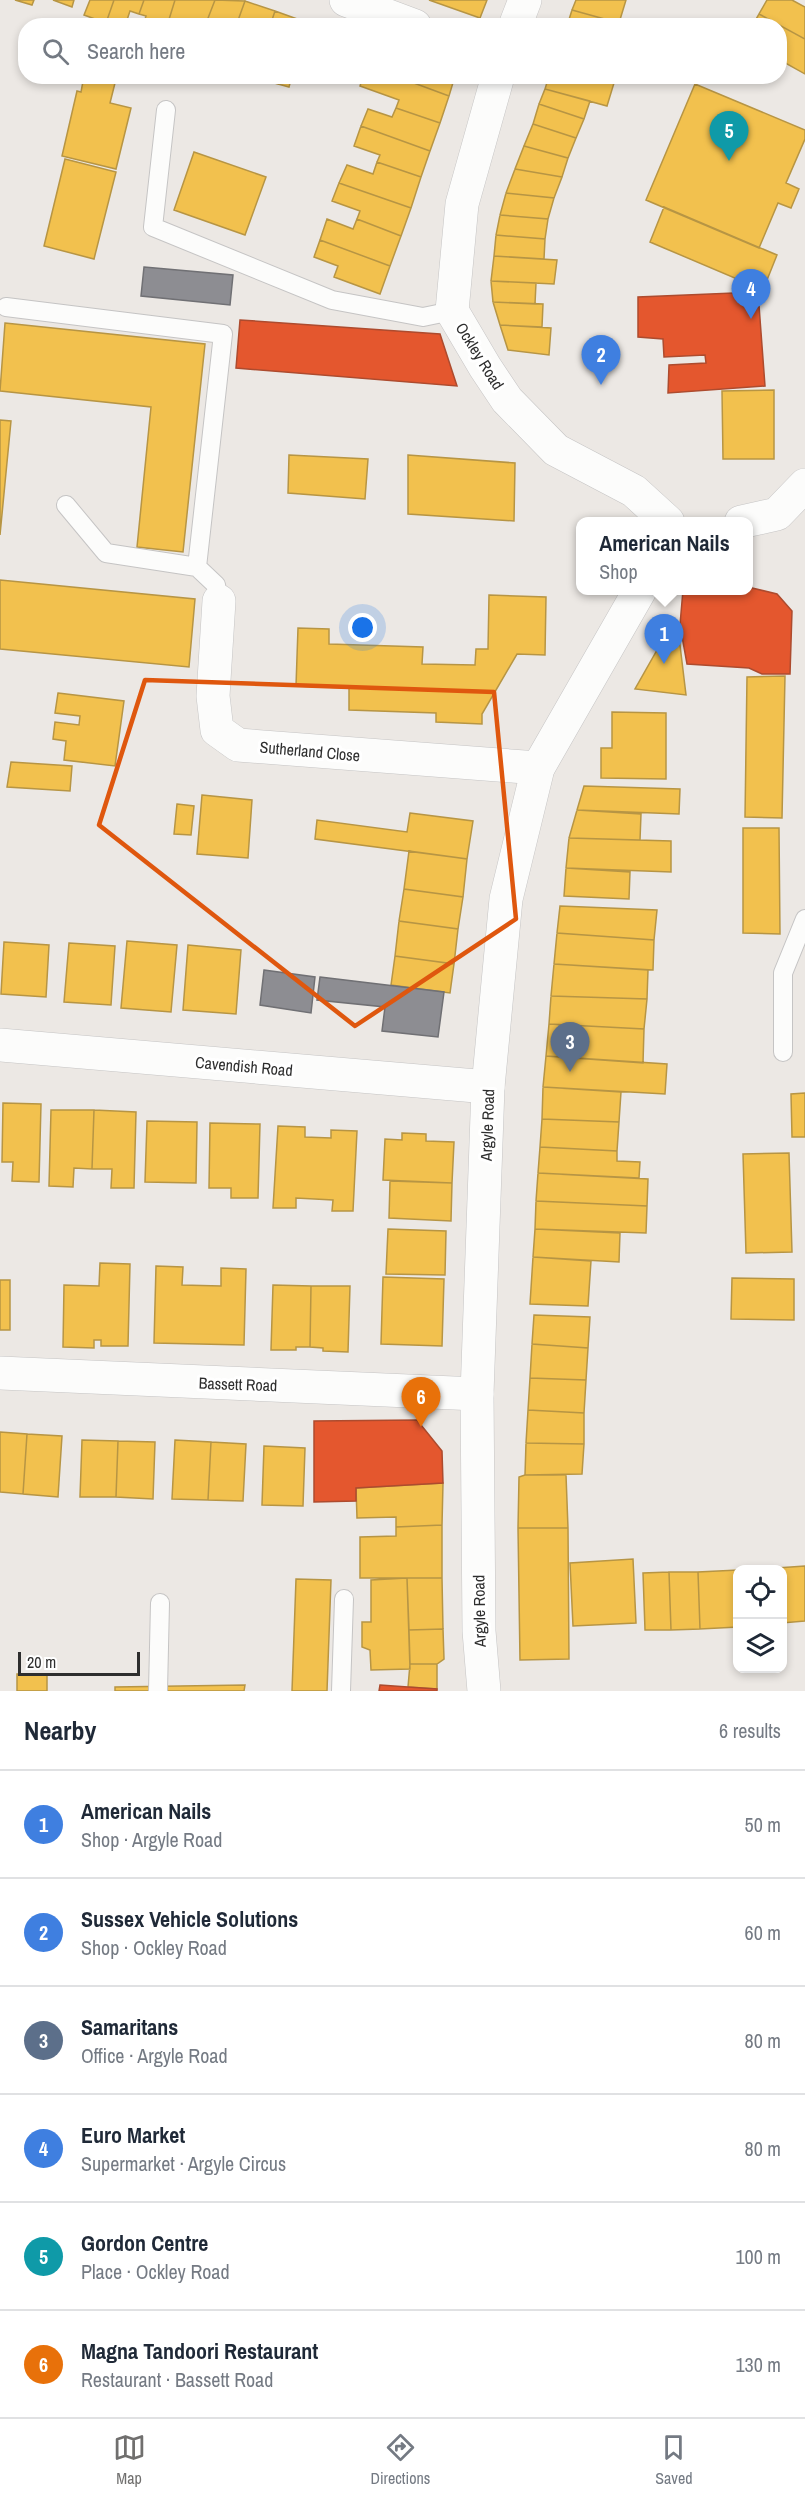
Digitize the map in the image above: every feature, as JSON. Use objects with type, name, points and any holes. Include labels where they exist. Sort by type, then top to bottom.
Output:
[{"type":"street","points":[[346,0],[394,18]]},
{"type":"street","points":[[519,18],[525,0]]},
{"type":"street","name":"Ockley Road","points":[[496,84],[462,204],[452,310],[507,400],[556,450],[634,491],[663,517]]},
{"type":"street","points":[[753,519],[777,514],[805,485]]},
{"type":"street","name":"Argyle Road","points":[[484,1691],[478,1631],[477,1394],[488,1088],[506,899],[538,768],[638,595]]},
{"type":"street","name":"Sutherland Close","points":[[219,601],[213,696],[217,730],[238,745],[538,768]]},
{"type":"street","name":"Cavendish Road","points":[[0,1045],[488,1088]]},
{"type":"street","name":"Bassett Road","points":[[0,1373],[477,1394]]},
{"type":"lane","points":[[166,110],[153,227],[332,300],[423,317],[452,310]]},
{"type":"lane","points":[[6,306],[223,334],[197,567]]},
{"type":"lane","points":[[66,505],[106,553],[197,567],[216,585],[219,601]]},
{"type":"lane","points":[[783,1052],[783,972],[805,919]]},
{"type":"lane","points":[[341,1691],[344,1599]]},
{"type":"lane","points":[[158,1691],[160,1603]]},
{"type":"highlighted area","points":[[145,680],[494,692],[516,919],[355,1026],[99,825]]},
{"type":"building: Homes","points":[[15,0],[34,0],[32,5]]},
{"type":"building: Homes","points":[[53,0],[74,0],[72,7]]},
{"type":"building: Homes","points":[[90,0],[114,0],[108,18],[92,18],[84,15]]},
{"type":"building: Homes","points":[[114,0],[144,0],[139,14],[130,11],[128,18],[108,18]]},
{"type":"building: Homes","points":[[144,0],[175,0],[169,18],[145,18],[146,16],[139,14]]},
{"type":"building: Homes","points":[[175,0],[215,0],[208,18],[169,18]]},
{"type":"building: Homes","points":[[215,0],[245,1],[239,18],[208,18]]},
{"type":"building: Homes","points":[[429,0],[487,0],[480,18]]},
{"type":"building: Homes","points":[[576,0],[626,0],[621,18],[601,18],[572,10]]},
{"type":"building: Homes","points":[[767,0],[792,0],[805,7],[805,39],[787,29],[787,18],[766,18],[759,14]]},
{"type":"building: Homes","points":[[245,1],[275,11],[273,18],[239,18]]},
{"type":"building: Homes","points":[[572,10],[601,18],[570,18]]},
{"type":"building: Homes","points":[[275,11],[294,18],[273,18]]},
{"type":"building: Homes","points":[[787,29],[805,39],[805,74],[787,64]]},
{"type":"building: Homes","points":[[82,84],[115,84],[110,103],[131,108],[116,169],[62,156],[77,91],[81,92]]},
{"type":"building: Homes","points":[[361,84],[417,84],[449,96],[440,123],[396,108],[399,100],[360,86]]},
{"type":"building: Homes","points":[[417,84],[453,84],[449,96]]},
{"type":"building: Homes","points":[[547,84],[614,84],[607,106],[545,89]]},
{"type":"building: Homes","points":[[695,84],[805,130],[805,139],[786,183],[799,189],[791,208],[778,203],[759,248],[646,200]]},
{"type":"building: Homes","points":[[545,89],[590,101],[584,119],[539,104]]},
{"type":"building: Homes","points":[[539,104],[584,119],[576,138],[533,124]]},
{"type":"building: Homes","points":[[396,108],[440,123],[430,151],[361,126],[368,109],[392,117]]},
{"type":"building: Homes","points":[[533,124],[576,138],[568,158],[524,146]]},
{"type":"building: Homes","points":[[361,126],[430,151],[421,177],[377,162],[380,155],[354,146]]},
{"type":"building: Homes","points":[[524,146],[568,158],[562,177],[515,169]]},
{"type":"building: Homes","points":[[194,152],[266,177],[245,235],[174,210]]},
{"type":"building: Homes","points":[[65,159],[116,172],[94,259],[44,246]]},
{"type":"building: Homes","points":[[377,162],[421,177],[411,208],[339,183],[347,165],[373,174]]},
{"type":"building: Homes","points":[[515,169],[562,177],[554,198],[506,193]]},
{"type":"building: Homes","points":[[339,183],[411,208],[401,236],[357,219],[360,211],[332,201]]},
{"type":"building: Homes","points":[[506,193],[554,198],[548,219],[500,215]]},
{"type":"building: Homes","points":[[664,207],[777,255],[763,290],[650,242]]},
{"type":"building: Homes","points":[[500,215],[548,219],[545,239],[496,235]]},
{"type":"building: Homes","points":[[327,219],[353,229],[357,219],[401,236],[390,266],[320,240]]},
{"type":"building: Homes","points":[[496,235],[545,239],[544,259],[494,256]]},
{"type":"building: Homes","points":[[320,240],[390,266],[380,294],[334,277],[338,266],[314,257]]},
{"type":"building: Homes","points":[[494,256],[557,260],[554,284],[491,281]]},
{"type":"building: Homes","points":[[491,281],[536,283],[535,304],[493,302]]},
{"type":"building: Homes","points":[[493,302],[543,304],[542,327],[500,325]]},
{"type":"building: Homes","points":[[5,323],[205,344],[183,552],[137,547],[151,407],[0,391]]},
{"type":"building: Homes","points":[[500,325],[551,328],[549,355],[508,350]]},
{"type":"building: Homes","points":[[774,390],[774,459],[723,459],[722,391]]},
{"type":"building: Homes","points":[[0,420],[11,421],[0,535]]},
{"type":"building: Homes","points":[[289,455],[368,459],[365,499],[288,493]]},
{"type":"building: Homes","points":[[408,455],[515,463],[514,521],[408,514]]},
{"type":"building: Homes","points":[[0,580],[195,599],[189,667],[0,649]]},
{"type":"building: Homes","points":[[489,595],[546,597],[545,655],[517,654],[482,714],[482,724],[436,722],[436,713],[349,710],[349,688],[296,686],[298,628],[329,629],[329,644],[423,647],[422,664],[475,665],[476,649],[488,649]]},
{"type":"building: Homes","points":[[665,636],[679,637],[686,695],[635,689]]},
{"type":"building: Homes","points":[[785,676],[782,818],[745,817],[747,677]]},
{"type":"building: Homes","points":[[58,693],[124,701],[115,766],[64,760],[66,741],[53,739],[55,722],[79,725],[80,716],[55,713]]},
{"type":"building: Homes","points":[[612,712],[666,713],[666,779],[601,778],[601,748],[612,748]]},
{"type":"building: Homes","points":[[11,762],[72,766],[70,791],[7,787]]},
{"type":"building: Homes","points":[[584,786],[680,789],[679,814],[577,810]]},
{"type":"building: Homes","points":[[202,795],[252,800],[248,858],[197,854]]},
{"type":"building: Homes","points":[[177,804],[194,806],[191,835],[174,834]]},
{"type":"building: Homes","points":[[577,810],[641,814],[640,840],[569,838]]},
{"type":"building: Homes","points":[[410,813],[473,821],[467,859],[315,839],[317,820],[407,832]]},
{"type":"building: Homes","points":[[743,828],[779,828],[780,934],[743,933]]},
{"type":"building: Homes","points":[[569,838],[671,841],[671,872],[566,868]]},
{"type":"building: Homes","points":[[409,851],[467,859],[463,897],[404,889]]},
{"type":"building: Homes","points":[[566,868],[630,872],[629,899],[564,896]]},
{"type":"building: Homes","points":[[404,889],[463,897],[458,929],[399,921]]},
{"type":"building: Homes","points":[[560,906],[657,910],[654,940],[557,933]]},
{"type":"building: Homes","points":[[399,921],[458,929],[454,964],[395,956]]},
{"type":"building: Homes","points":[[557,933],[654,940],[653,970],[554,964]]},
{"type":"building: Homes","points":[[127,941],[177,945],[171,1012],[121,1008]]},
{"type":"building: Homes","points":[[4,942],[49,945],[46,997],[1,994]]},
{"type":"building: Homes","points":[[69,943],[115,946],[111,1005],[64,1002]]},
{"type":"building: Homes","points":[[188,945],[241,950],[236,1014],[183,1010]]},
{"type":"building: Homes","points":[[395,956],[454,964],[450,993],[391,985]]},
{"type":"building: Homes","points":[[554,964],[648,970],[647,999],[551,996]]},
{"type":"building: Homes","points":[[551,996],[647,999],[644,1029],[549,1024]]},
{"type":"building: Homes","points":[[549,1024],[644,1029],[643,1063],[546,1056]]},
{"type":"building: Homes","points":[[546,1056],[667,1064],[665,1094],[543,1087]]},
{"type":"building: Homes","points":[[543,1087],[621,1092],[619,1122],[542,1119]]},
{"type":"building: Homes","points":[[805,1093],[805,1137],[792,1137],[791,1094]]},
{"type":"building: Homes","points":[[3,1103],[41,1104],[39,1182],[12,1181],[13,1162],[2,1162]]},
{"type":"building: Homes","points":[[51,1110],[94,1110],[92,1169],[74,1168],[73,1187],[49,1186]]},
{"type":"building: Homes","points":[[94,1110],[136,1112],[134,1188],[111,1188],[112,1169],[92,1169]]},
{"type":"building: Homes","points":[[542,1119],[619,1122],[617,1151],[540,1147]]},
{"type":"building: Homes","points":[[147,1121],[197,1122],[196,1183],[145,1182]]},
{"type":"building: Homes","points":[[210,1123],[260,1124],[258,1198],[231,1198],[231,1188],[209,1188]]},
{"type":"building: Homes","points":[[278,1126],[305,1127],[305,1137],[331,1138],[331,1130],[357,1131],[353,1211],[332,1211],[333,1200],[296,1198],[296,1208],[273,1208]]},
{"type":"building: Homes","points":[[402,1133],[426,1134],[426,1141],[454,1142],[452,1183],[383,1180],[385,1139],[402,1140]]},
{"type":"building: Homes","points":[[540,1147],[617,1151],[617,1161],[640,1162],[639,1178],[538,1173]]},
{"type":"building: Homes","points":[[789,1153],[792,1252],[746,1253],[743,1154]]},
{"type":"building: Homes","points":[[538,1173],[648,1179],[647,1206],[536,1201]]},
{"type":"building: Homes","points":[[390,1181],[452,1183],[451,1221],[389,1218]]},
{"type":"building: Homes","points":[[536,1201],[647,1206],[646,1233],[535,1229]]},
{"type":"building: Homes","points":[[388,1229],[446,1231],[445,1275],[386,1274]]},
{"type":"building: Homes","points":[[535,1229],[620,1233],[619,1262],[533,1257]]},
{"type":"building: Homes","points":[[533,1257],[591,1261],[588,1306],[530,1304]]},
{"type":"building: Homes","points":[[100,1263],[130,1264],[128,1346],[101,1346],[101,1340],[94,1340],[94,1348],[63,1347],[64,1285],[99,1286]]},
{"type":"building: Homes","points":[[156,1266],[183,1267],[182,1285],[221,1286],[221,1268],[246,1269],[244,1345],[154,1343]]},
{"type":"building: Homes","points":[[383,1277],[444,1279],[442,1346],[381,1344]]},
{"type":"building: Homes","points":[[732,1278],[794,1279],[794,1320],[731,1319]]},
{"type":"building: Homes","points":[[0,1280],[10,1280],[10,1330],[0,1330]]},
{"type":"building: Homes","points":[[273,1285],[311,1286],[310,1347],[296,1347],[296,1350],[271,1350]]},
{"type":"building: Homes","points":[[311,1286],[350,1286],[348,1352],[323,1351],[323,1348],[310,1347]]},
{"type":"building: Homes","points":[[534,1315],[590,1317],[588,1348],[532,1344]]},
{"type":"building: Homes","points":[[532,1344],[588,1348],[586,1380],[530,1378]]},
{"type":"building: Homes","points":[[530,1378],[586,1380],[584,1413],[528,1410]]},
{"type":"building: Homes","points":[[528,1410],[584,1413],[584,1444],[526,1443]]},
{"type":"building: Homes","points":[[0,1432],[27,1434],[23,1494],[0,1492]]},
{"type":"building: Homes","points":[[27,1434],[62,1436],[58,1497],[23,1494]]},
{"type":"building: Homes","points":[[82,1440],[118,1441],[116,1497],[80,1497]]},
{"type":"building: Homes","points":[[175,1440],[211,1442],[208,1500],[172,1499]]},
{"type":"building: Homes","points":[[118,1441],[155,1442],[153,1499],[116,1497]]},
{"type":"building: Homes","points":[[211,1442],[246,1444],[243,1501],[208,1500]]},
{"type":"building: Homes","points":[[526,1443],[584,1444],[582,1474],[525,1475]]},
{"type":"building: Homes","points":[[264,1446],[305,1448],[303,1506],[262,1505]]},
{"type":"building: Homes","points":[[566,1475],[568,1528],[518,1528],[519,1477]]},
{"type":"building: Homes","points":[[443,1483],[442,1525],[396,1527],[396,1517],[357,1518],[356,1488]]},
{"type":"building: Homes","points":[[442,1525],[442,1578],[360,1578],[360,1537],[396,1536],[396,1527]]},
{"type":"building: Homes","points":[[518,1528],[568,1528],[569,1659],[520,1660]]},
{"type":"building: Homes","points":[[633,1559],[636,1623],[573,1626],[570,1563]]},
{"type":"building: Homes","points":[[805,1566],[805,1621],[787,1623],[787,1567]]},
{"type":"building: Homes","points":[[733,1570],[733,1627],[700,1629],[698,1572]]},
{"type":"building: Homes","points":[[669,1572],[671,1630],[645,1630],[643,1573]]},
{"type":"building: Homes","points":[[669,1572],[698,1572],[700,1629],[671,1630]]},
{"type":"building: Homes","points":[[407,1578],[410,1669],[371,1670],[370,1650],[362,1647],[362,1622],[371,1622],[371,1580]]},
{"type":"building: Homes","points":[[407,1578],[442,1578],[443,1629],[409,1630]]},
{"type":"building: Homes","points":[[296,1579],[331,1580],[327,1691],[292,1691]]},
{"type":"building: Homes","points":[[443,1629],[444,1659],[437,1664],[410,1664],[409,1630]]},
{"type":"building: Homes","points":[[410,1664],[437,1664],[437,1689],[408,1687]]},
{"type":"building: Homes","points":[[17,1674],[47,1674],[47,1691],[17,1691]]},
{"type":"building: Homes","points":[[245,1685],[244,1691],[115,1691],[115,1687]]},
{"type":"building: Shops","points":[[758,292],[765,386],[668,393],[669,365],[706,363],[705,355],[664,357],[663,339],[638,337],[638,297]]},
{"type":"building: Shops","points":[[240,320],[440,334],[457,386],[236,368]]},
{"type":"building: Shops","points":[[753,588],[777,594],[792,611],[790,674],[762,674],[749,668],[687,664],[680,625],[683,595],[753,595]]},
{"type":"building: Shops","points":[[417,1420],[442,1451],[443,1483],[356,1488],[356,1501],[314,1502],[314,1421]]},
{"type":"building: Shops","points":[[380,1685],[437,1689],[437,1691],[379,1691]]},
{"type":"building: Industry","points":[[144,267],[233,275],[230,305],[141,296]]},
{"type":"building: Industry","points":[[264,970],[315,977],[311,1013],[260,1005]]},
{"type":"building: Industry","points":[[320,977],[444,992],[438,1037],[382,1031],[385,1007],[317,1000]]},
{"type":"place","name":"Gordon Centre","points":[[729,161]]},
{"type":"place","name":"Euro Market","points":[[751,319]]},
{"type":"place","name":"Sussex Vehicle Solutions","points":[[601,385]]},
{"type":"place","name":"American Nails","points":[[664,664]]},
{"type":"place","name":"Samaritans","points":[[570,1072]]},
{"type":"place","name":"Magna Tandoori Restaurant","points":[[421,1427]]}]
